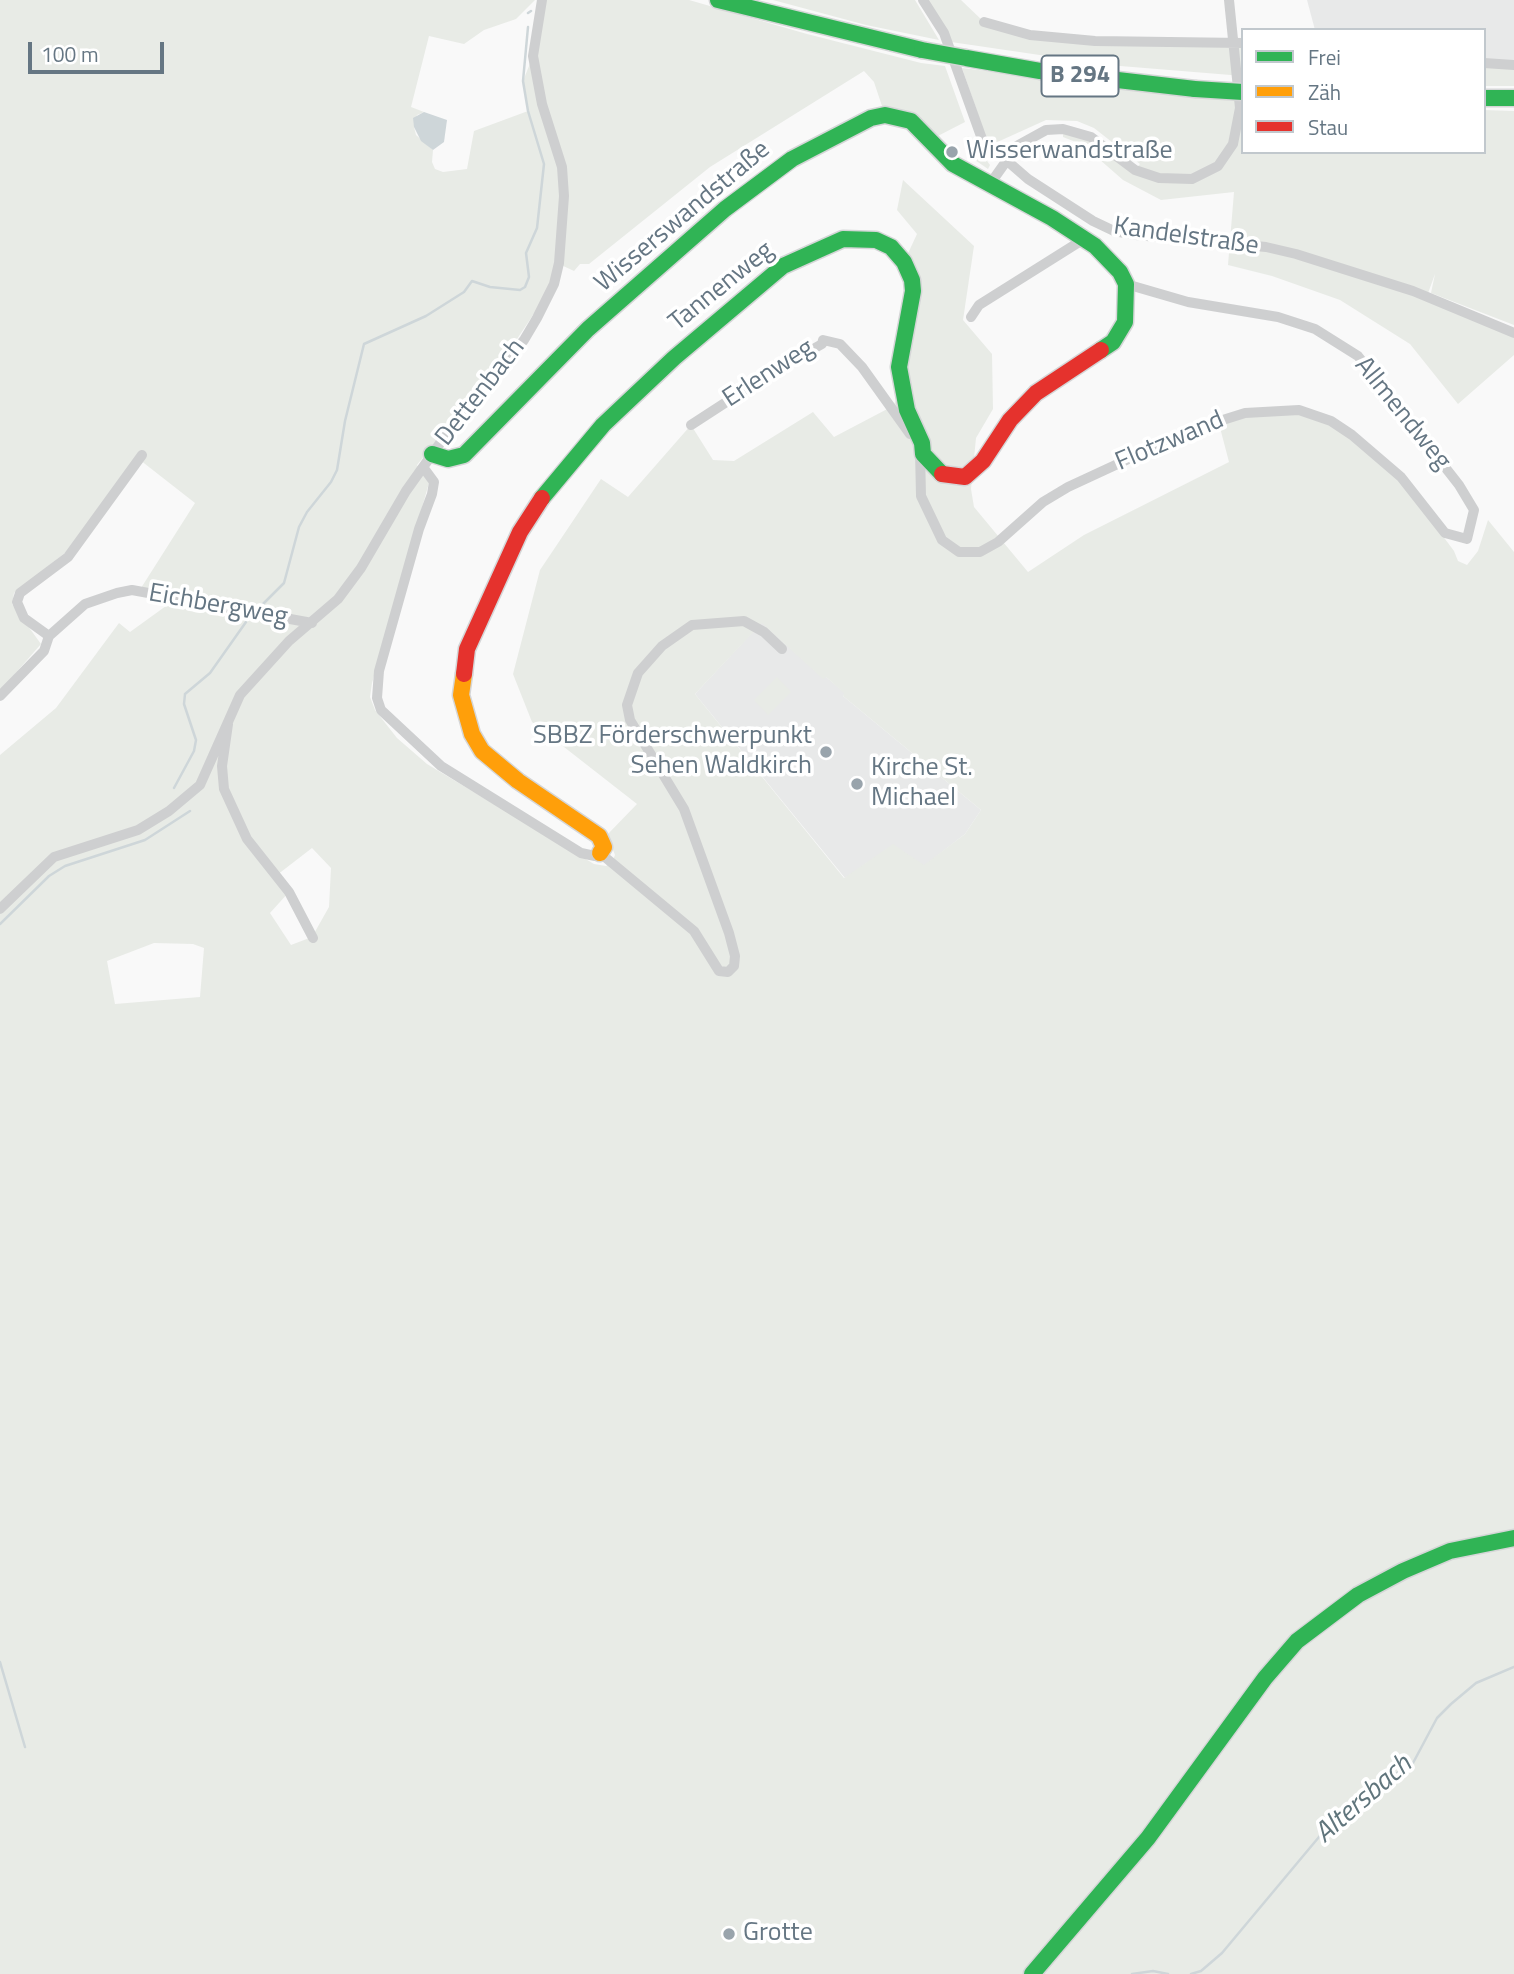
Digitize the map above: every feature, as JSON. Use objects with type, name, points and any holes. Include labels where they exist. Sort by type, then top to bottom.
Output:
[{"type":"main road","name":"B 294","points":[[718,0],[922,50],[1040,71],[1241,92]]},
{"type":"main road","points":[[1486,98],[1514,98]]},
{"type":"main road","name":"Wisserswandstraße","points":[[428,461],[464,455],[580,336],[725,209],[792,159],[871,118],[885,115],[911,121],[932,139],[953,164],[990,184]]},
{"type":"main road","points":[[923,454],[942,474],[954,478],[965,477],[975,470],[1010,420],[1036,393],[1113,342],[1125,322],[1126,284],[1111,263],[1084,239],[990,184]]},
{"type":"main road","name":"Tannenweg","points":[[600,853],[604,848],[599,836],[519,781],[482,751],[471,734],[461,695],[467,649],[487,600],[520,532],[553,482],[637,391],[763,281],[783,266],[829,243],[859,237],[876,240],[891,247],[904,262],[912,280],[913,291],[899,367],[907,410],[922,443],[923,454]]},
{"type":"main road","points":[[1032,1974],[1148,1838],[1265,1678],[1297,1641],[1358,1595],[1403,1571],[1450,1551],[1514,1538]]},
{"type":"street","name":"Kandelstraße","points":[[923,0],[944,33],[982,139],[1005,160],[1058,198],[1114,231],[1266,247],[1296,254],[1427,296],[1514,333]]},
{"type":"street","points":[[990,184],[1017,146],[1034,135],[1063,129],[1091,137],[1135,170],[1159,178],[1179,181],[1207,173],[1227,156],[1238,126],[1239,43],[1229,0]]},
{"type":"street","name":"Dettenbach","points":[[0,909],[54,857],[138,830],[169,811],[200,785],[229,714],[260,670],[338,599],[361,568],[428,461],[524,340],[546,302],[557,273],[564,196],[562,167],[542,104],[533,56],[541,5]]},
{"type":"street","points":[[984,22],[1030,34],[1095,41],[1239,43]]},
{"type":"street","points":[[1486,64],[1514,65]]},
{"type":"street","points":[[971,317],[979,305],[1084,239]]},
{"type":"street","name":"Allmendweg","points":[[1126,284],[1188,302],[1278,317],[1315,329],[1358,356],[1419,430],[1465,493],[1474,510],[1467,540]]},
{"type":"street","name":"Erlenweg","points":[[691,425],[822,344],[823,340],[840,344],[862,367],[892,406],[923,454]]},
{"type":"street","name":"Flotzwand","points":[[923,454],[921,496],[942,540],[959,552],[980,552],[998,542],[1043,502],[1068,487],[1191,430],[1245,413],[1299,410],[1331,421],[1352,435],[1396,471],[1445,533],[1467,540]]},
{"type":"street","points":[[48,636],[24,618],[17,602],[20,593],[68,558],[142,455]]},
{"type":"street","points":[[428,461],[434,482],[432,494],[419,529],[379,671],[377,698],[382,710],[452,774],[580,853],[595,856],[600,853],[685,922],[694,931],[719,971],[728,972],[735,956],[684,809],[630,720],[627,705],[638,673],[662,646],[692,625],[744,621],[764,632],[782,649]]},
{"type":"street","name":"Eichbergweg","points":[[0,696],[44,651],[48,636],[85,604],[132,590],[312,623]]},
{"type":"street","name":"Dettenbach","points":[[229,714],[222,766],[223,789],[247,839],[289,892],[313,938]]},
{"type":"shaded area","points":[[0,0],[535,0],[516,19],[484,30],[464,44],[429,36],[411,107],[424,112],[417,115],[414,127],[416,135],[433,150],[432,162],[435,169],[443,172],[467,169],[474,131],[528,111],[523,81],[533,56],[542,0],[689,0],[807,34],[921,63],[945,66],[965,122],[932,139],[885,115],[874,82],[864,71],[710,167],[589,264],[580,264],[574,271],[559,264],[541,303],[517,339],[417,465],[429,483],[372,683],[370,697],[375,710],[397,738],[427,764],[594,864],[606,866],[612,862],[615,855],[607,835],[637,804],[532,722],[513,674],[540,570],[601,479],[628,497],[691,425],[713,460],[734,461],[813,412],[834,437],[893,406],[901,391],[913,291],[904,262],[917,234],[897,210],[903,180],[974,246],[963,320],[992,354],[993,409],[976,438],[971,489],[974,507],[1028,572],[1084,535],[1229,462],[1218,420],[1245,413],[1317,415],[1390,465],[1454,551],[1458,561],[1467,565],[1478,551],[1488,520],[1514,552],[1514,1974],[0,1974],[0,755],[56,708],[119,623],[130,632],[177,598],[141,588],[195,503],[140,460],[70,549],[14,593],[12,604],[41,644],[0,691]],"holes":[[[762,623],[823,679],[826,677],[844,693],[843,696],[981,810],[965,834],[924,865],[893,844],[844,878],[695,694]],[[312,848],[331,868],[329,907],[312,937],[291,945],[270,913],[289,892],[277,875]],[[154,943],[193,944],[204,948],[200,997],[115,1004],[107,961]]]},
{"type":"shaded area","points":[[773,0],[915,0],[939,40],[866,25]]},
{"type":"shaded area","points":[[927,0],[961,0],[984,22],[1030,35],[1241,43],[1241,76],[1108,65],[951,42]]},
{"type":"shaded area","points":[[1307,0],[1514,0],[1514,65],[1486,63],[1486,28],[1314,28]]},
{"type":"shaded area","points":[[1486,63],[1514,65],[1514,86],[1486,86]]},
{"type":"shaded area","points":[[962,68],[1241,102],[1241,154],[1486,154],[1486,110],[1514,111],[1514,325],[1431,293],[1435,274],[1427,296],[1514,333],[1514,355],[1458,404],[1410,344],[1340,300],[1272,276],[1228,265],[1234,192],[1161,200],[1123,180],[1083,145],[1063,137],[1063,133],[1084,138],[1135,170],[1140,164],[1094,128],[1077,121],[1046,120],[993,144],[985,135]]},
{"type":"shaded area","points":[[424,112],[447,120],[444,142],[433,150],[421,141],[414,127],[413,118]]},
{"type":"shaded area","points":[[969,136],[990,165],[988,169],[972,158],[964,137]]},
{"type":"shaded area","name":"SBBZ Förderschwerpunkt Sehen Waldkirch","points":[[762,622],[823,678],[825,676],[845,693],[843,696],[981,810],[965,834],[924,866],[893,845],[845,878],[695,694]]},
{"type":"shaded area","points":[[777,677],[791,692],[768,715],[754,700]]},
{"type":"waterway","points":[[262,605],[284,583],[299,527],[337,470],[345,421],[364,344],[426,316],[464,292],[472,281],[490,287],[520,290],[525,287],[529,277],[526,253],[537,228],[544,164],[528,111],[523,81],[528,27]]},
{"type":"waterway","points":[[174,788],[194,751],[196,740],[184,704],[185,694],[210,673],[246,622]]},
{"type":"waterway","points":[[0,924],[49,876],[65,866],[145,840],[190,811]]},
{"type":"waterway","points":[[0,1662],[25,1747]]},
{"type":"waterway","name":"Altersbach","points":[[1191,1974],[1201,1971],[1222,1953],[1334,1819],[1360,1796],[1413,1763],[1437,1718],[1451,1704],[1476,1683],[1514,1667]]},
{"type":"waterway","name":"Altersbach","points":[[1132,1974],[1153,1971],[1168,1974]]},
{"type":"traffic: fast","points":[[718,0],[922,50]]},
{"type":"traffic: fast","points":[[922,50],[966,58]]},
{"type":"traffic: fast","points":[[966,58],[1040,71],[1195,89]]},
{"type":"traffic: fast","points":[[1195,89],[1241,92]]},
{"type":"traffic: fast","points":[[1486,98],[1514,98]]},
{"type":"traffic: fast","points":[[432,454],[448,459],[464,455],[588,329],[725,209],[792,159],[871,118],[885,115],[911,121],[953,164],[1052,218],[1095,246],[1120,272],[1126,284],[1125,322],[1113,342],[1101,350]]},
{"type":"traffic: fast","points":[[542,498],[603,425],[674,358],[783,266],[843,239],[876,240],[891,247],[904,262],[912,280],[913,291],[899,367],[907,410],[922,443],[923,454],[942,474]]},
{"type":"traffic: fast","points":[[1032,1974],[1148,1838],[1265,1678],[1297,1641],[1358,1595],[1403,1571],[1450,1551],[1514,1538]]},
{"type":"traffic: slow","points":[[464,674],[461,695],[472,734],[482,751],[518,781],[599,836],[604,847],[600,853]]},
{"type":"traffic: jam","points":[[942,474],[965,477],[983,461],[1010,420],[1036,393],[1101,350]]},
{"type":"traffic: jam","points":[[464,674],[467,649],[520,532],[542,498]]},
{"type":"place","name":"Wisserwandstraße","points":[[952,152]]},
{"type":"place","name":"SBBZ Förderschwerpunkt Sehen Waldkirch","points":[[826,752]]},
{"type":"place","name":"Kirche St. Michael","points":[[857,784]]},
{"type":"place","name":"Grotte","points":[[729,1934]]}]
